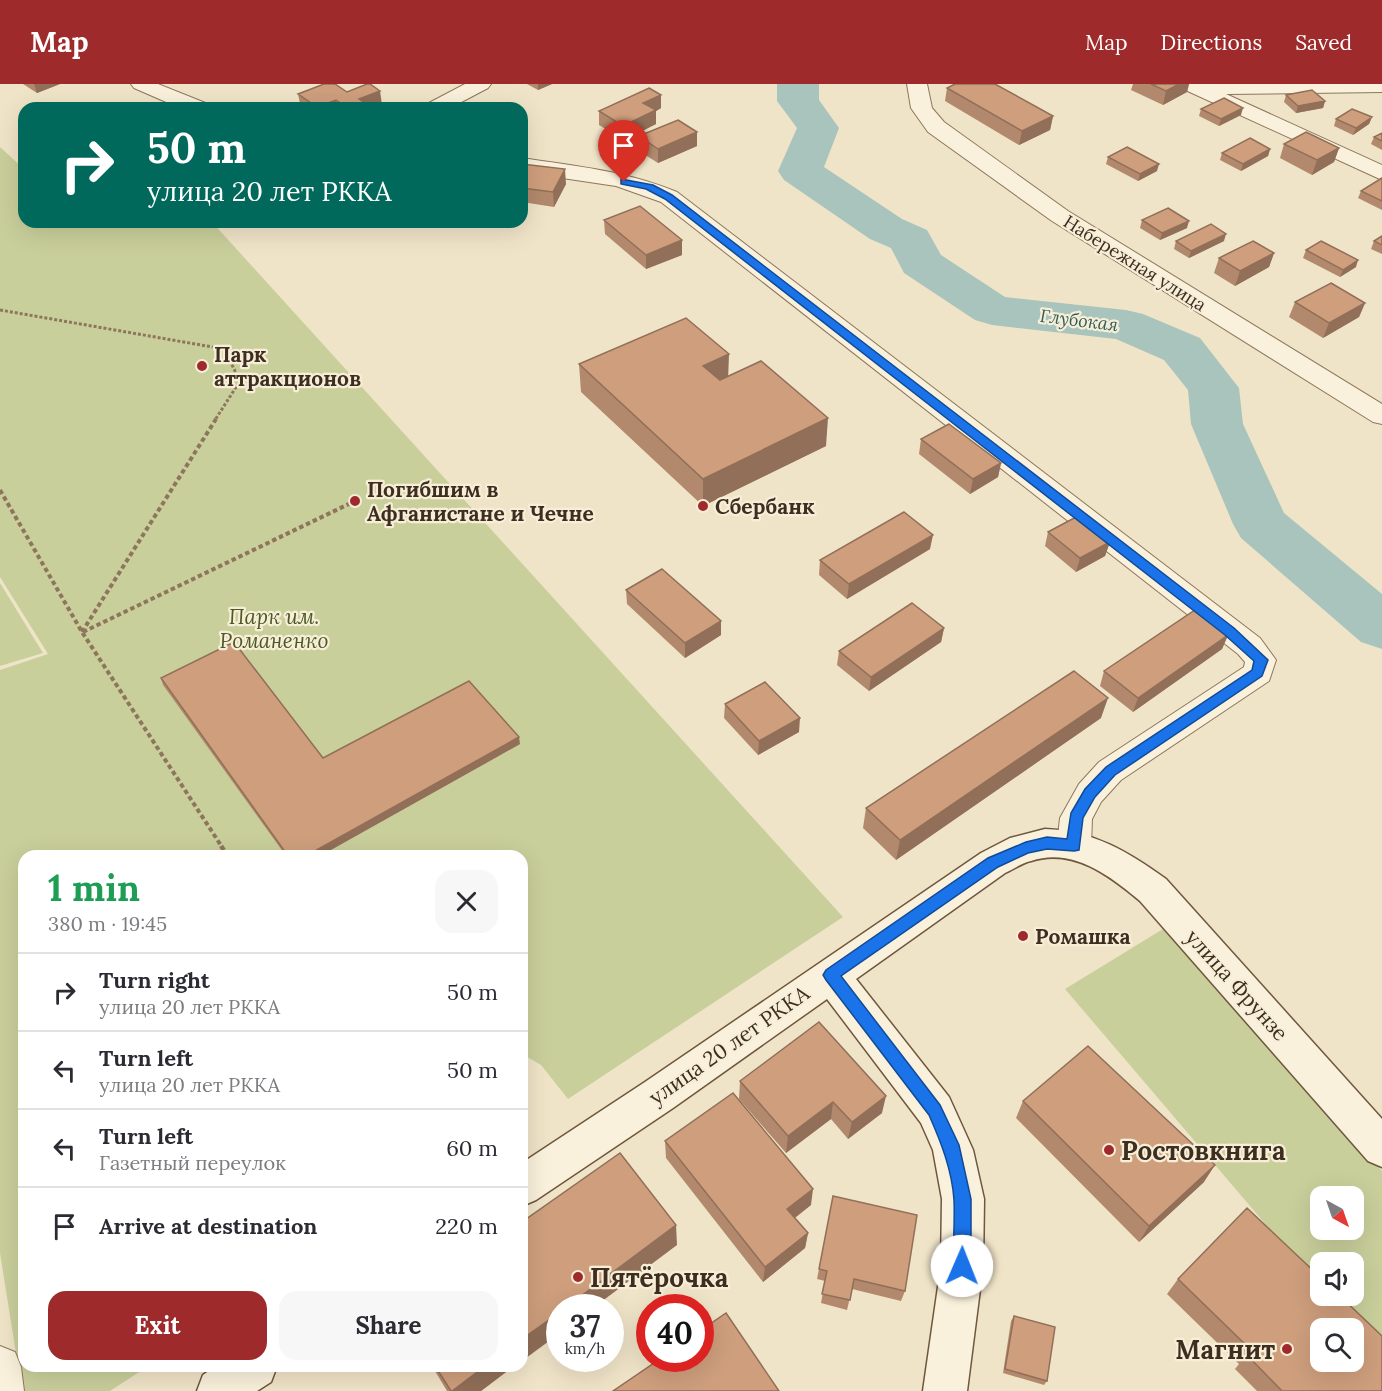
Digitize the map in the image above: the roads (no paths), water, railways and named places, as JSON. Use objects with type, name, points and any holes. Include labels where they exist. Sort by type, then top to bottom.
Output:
[{"type":"street","points":[[141,84],[182,102]]},
{"type":"street","points":[[446,102],[481,84]]},
{"type":"street","name":"Набережная улица","points":[[917,84],[917,98],[923,114],[936,128],[1060,216],[1382,416]]},
{"type":"street","points":[[1193,86],[1382,86]]},
{"type":"street","points":[[1193,86],[1382,173]]},
{"type":"street","points":[[528,166],[649,187],[669,197],[1230,632],[1261,660],[1258,673],[1110,771],[1090,793],[1076,818],[1074,845]]},
{"type":"street","name":"улица 20 лет РККА","points":[[528,1182],[659,1095],[993,863],[1026,848],[1047,843],[1074,845]]},
{"type":"street","name":"улица Фрунзе","points":[[1074,845],[1096,851],[1120,864],[1153,890],[1382,1148]]},
{"type":"street","points":[[831,975],[934,1110],[953,1150],[963,1199],[962,1266],[945,1391]]},
{"type":"street","points":[[0,1367],[3,1391]]},
{"type":"street","points":[[219,1391],[246,1372]]},
{"type":"waterway","name":"Глубокая","points":[[798,84],[798,101],[818,128],[800,171],[886,229],[911,240],[921,263],[992,310],[1126,325],[1182,349],[1213,388],[1217,424],[1261,524],[1382,627]]},
{"type":"place","name":"Парк аттракционов","points":[[202,366]]},
{"type":"place","name":"Погибшим в Афганистане и Чечне","points":[[355,501]]},
{"type":"place","name":"Сбербанк","points":[[703,506]]},
{"type":"place","name":"Ромашка","points":[[1023,936]]},
{"type":"place","name":"Ростовкнига","points":[[1109,1150]]},
{"type":"place","name":"Пятёрочка","points":[[578,1277]]},
{"type":"place","name":"Магнит","points":[[1287,1349]]},
{"type":"park label","name":"Парк им. Романенко","points":[[274,628]]}]
